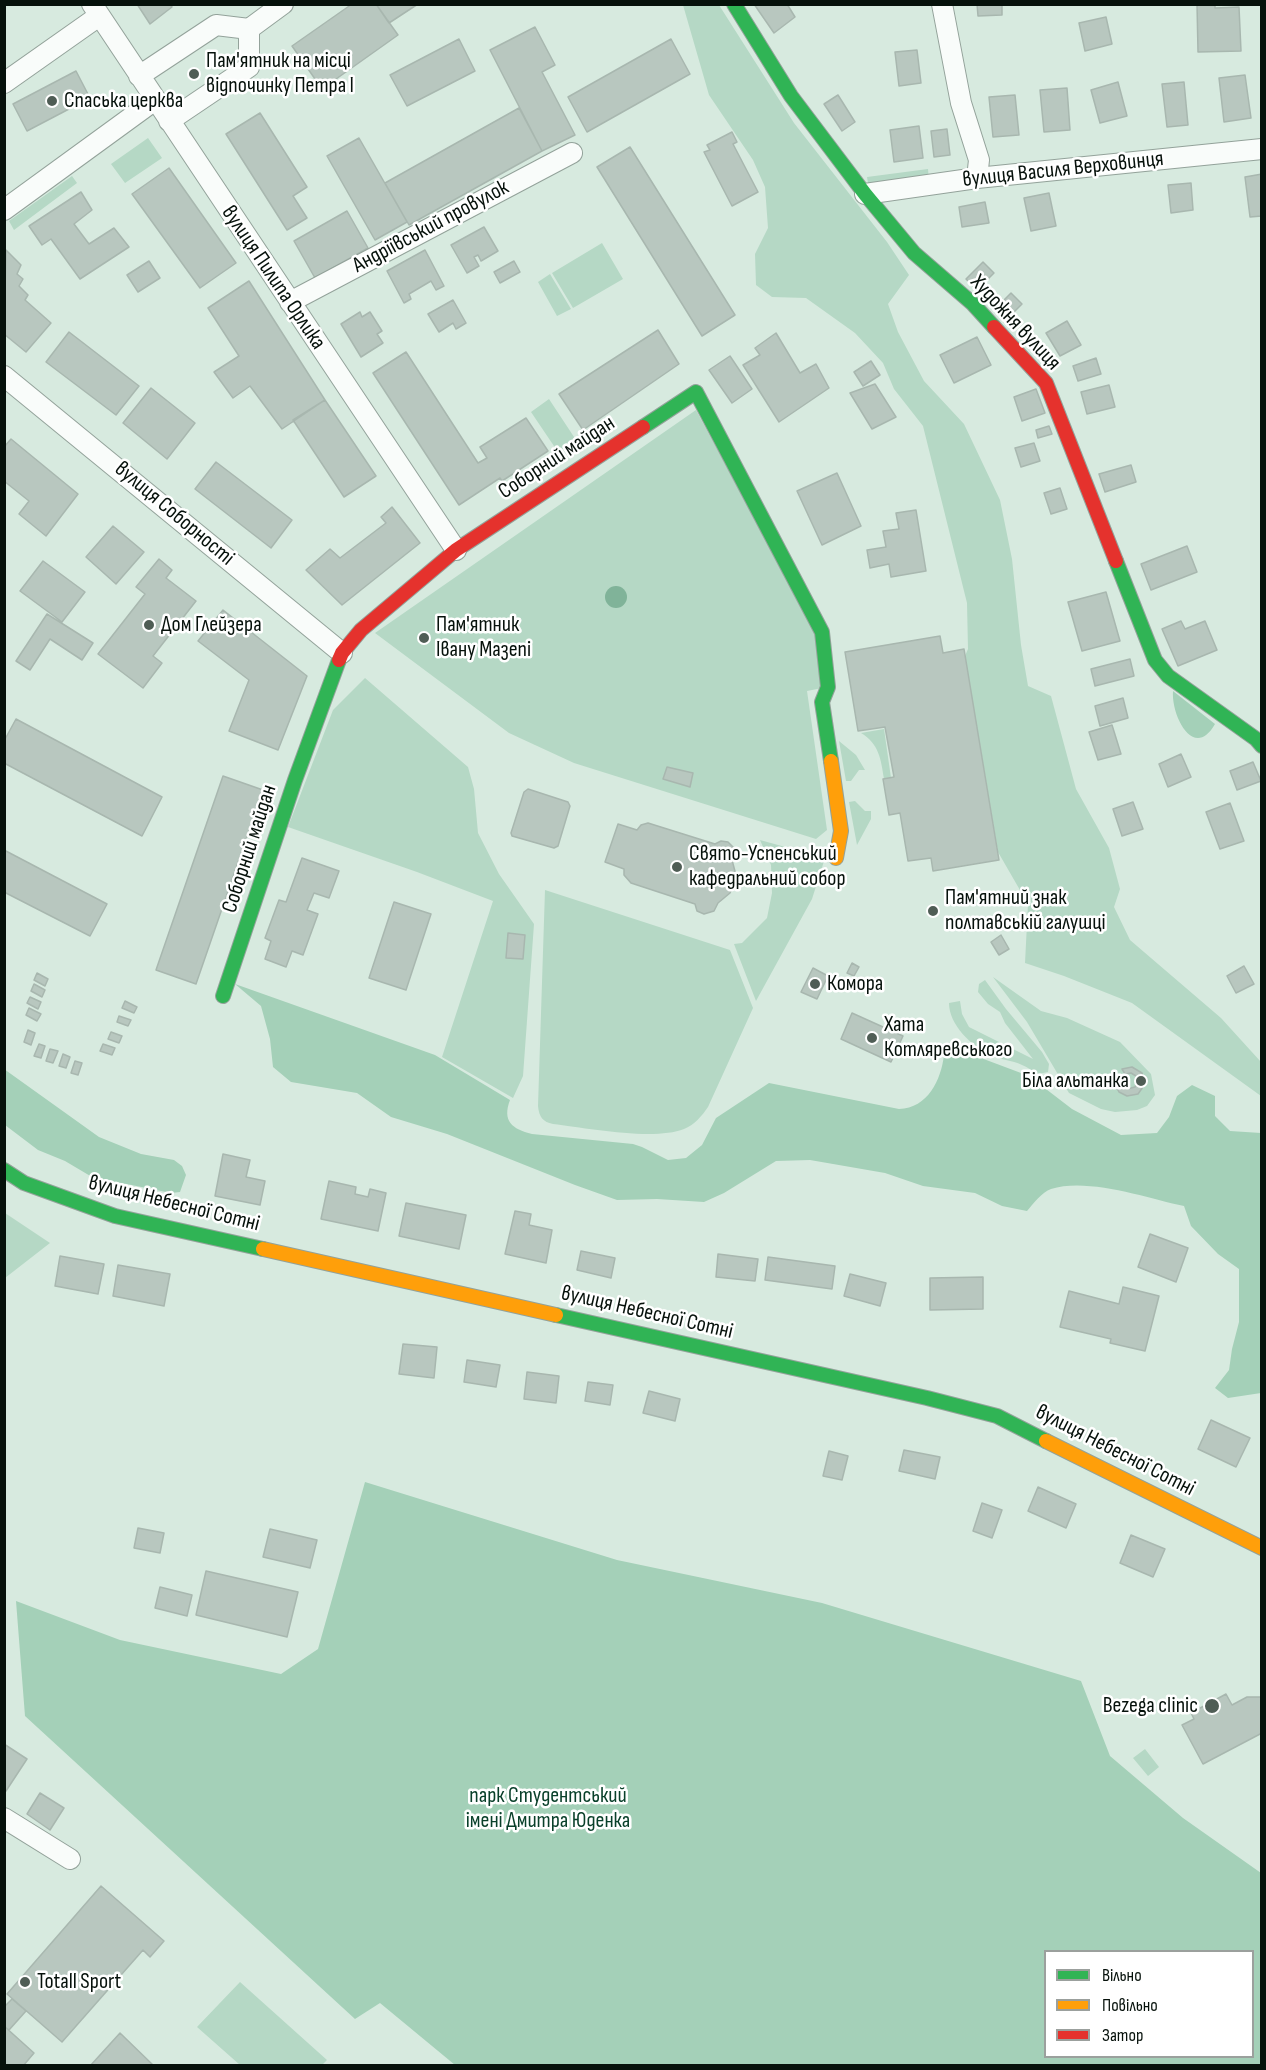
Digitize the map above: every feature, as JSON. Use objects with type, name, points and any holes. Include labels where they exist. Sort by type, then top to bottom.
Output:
[{"type":"street","points":[[139,76],[216,25],[249,29],[283,4]]},
{"type":"street","name":"Художня вулиця","points":[[734,4],[791,96],[865,194],[914,253],[973,304],[1046,383],[1155,660],[1168,676],[1262,746]]},
{"type":"street","points":[[942,4],[961,103],[979,160],[977,178]]},
{"type":"street","points":[[4,83],[95,10]]},
{"type":"street","name":"вулиця Пилипа Орлика","points":[[95,10],[456,550]]},
{"type":"street","points":[[169,122],[249,67],[249,29]]},
{"type":"street","points":[[4,210],[155,100]]},
{"type":"street","name":"вулиця Василя Верховинця","points":[[865,194],[977,178],[1262,149]]},
{"type":"street","name":"Андріївський провулок","points":[[290,302],[572,153]]},
{"type":"street","name":"вулиця Соборності","points":[[4,376],[342,653]]},
{"type":"street","name":"Соборний майдан","points":[[223,996],[295,780],[342,653],[361,630],[456,550],[696,392],[822,632],[828,687],[822,702],[841,831],[836,858]]},
{"type":"street","name":"вулиця Небесної Сотні","points":[[4,1170],[24,1183],[115,1215],[916,1395],[997,1416],[1262,1548]]},
{"type":"street","points":[[4,1818],[70,1859]]},
{"type":"shaded area","points":[[683,5],[719,5],[794,123],[887,242],[909,275],[888,304],[898,332],[924,381],[964,424],[1000,500],[1012,559],[1021,645],[1028,686],[1051,696],[1076,789],[1109,848],[1120,889],[1114,907],[1130,940],[1221,1018],[1261,1062],[1261,1096],[1132,1003],[1025,963],[1028,904],[998,852],[965,656],[968,649],[967,603],[923,426],[894,389],[883,363],[855,333],[806,298],[772,297],[756,285],[755,254],[768,228],[765,187],[753,160],[709,95]]},
{"type":"shaded area","points":[[148,138],[162,158],[125,183],[111,164]]},
{"type":"shaded area","points":[[928,169],[929,181],[869,189],[867,177]]},
{"type":"shaded area","points":[[72,176],[77,183],[14,230],[9,221]]},
{"type":"shaded area","points":[[602,243],[623,279],[573,308],[552,273]]},
{"type":"shaded area","points":[[550,274],[571,309],[557,316],[538,282]]},
{"type":"shaded area","points":[[549,399],[576,440],[558,452],[531,412]]},
{"type":"shaded area","points":[[696,410],[816,633],[822,688],[807,691],[827,830],[816,839],[574,763],[509,733],[375,633]]},
{"type":"shaded area","points":[[616,586],[624,589],[627,597],[624,605],[616,608],[608,605],[605,597],[608,589]]},
{"type":"shaded area","points":[[365,678],[468,767],[474,789],[478,833],[499,874],[534,924],[523,1076],[513,1098],[442,1057],[493,901],[288,827],[333,710]]},
{"type":"shaded area","points":[[884,729],[891,778],[884,779],[875,747],[861,733]]},
{"type":"shaded area","points":[[839,741],[856,755],[865,770],[859,770],[851,781],[846,781]]},
{"type":"shaded area","points":[[855,801],[865,811],[871,811],[871,819],[857,845],[849,802]]},
{"type":"shaded area","points":[[760,840],[825,858],[812,899],[756,1001],[734,944],[742,943],[767,918],[772,893],[771,865]]},
{"type":"shaded area","points":[[545,890],[730,950],[753,1008],[708,1107],[698,1120],[688,1127],[671,1132],[638,1134],[553,1124],[544,1120],[539,1113]]},
{"type":"shaded area","points":[[993,977],[1041,1011],[1067,1018],[1120,1042],[1151,1074],[1155,1095],[1147,1106],[1137,1110],[1115,1112],[1101,1109],[1069,1093],[1027,1022]]},
{"type":"shaded area","points":[[985,980],[1042,1052],[1049,1064],[1048,1072],[1038,1074],[1018,1063],[990,1055],[976,1046],[957,1027],[949,1003],[960,1001],[962,1014],[969,1027],[1033,1059],[1005,1023],[1000,1012],[988,1004],[978,992],[979,984]]},
{"type":"shaded area","points":[[5,1213],[50,1243],[5,1278]]},
{"type":"shaded area","points":[[1145,1749],[1159,1767],[1148,1776],[1133,1758]]},
{"type":"shaded area","points":[[240,1982],[327,2060],[322,2065],[240,2065],[197,2027]]},
{"type":"green space","points":[[1173,691],[1215,724],[1207,734],[1199,738],[1185,731],[1176,712]]},
{"type":"green space","points":[[235,984],[435,1055],[510,1100],[508,1119],[519,1130],[532,1134],[633,1144],[668,1160],[686,1158],[702,1145],[716,1118],[769,1083],[899,1109],[918,1104],[936,1083],[944,1055],[965,1052],[1029,1076],[1072,1109],[1121,1135],[1157,1133],[1169,1117],[1177,1096],[1192,1085],[1215,1096],[1215,1116],[1230,1131],[1261,1133],[1261,1393],[1228,1398],[1215,1388],[1229,1370],[1239,1322],[1239,1269],[1218,1254],[1191,1226],[1184,1206],[1117,1190],[1082,1185],[1051,1189],[1038,1198],[1027,1211],[1002,1206],[975,1193],[923,1186],[885,1173],[810,1160],[776,1161],[724,1193],[704,1202],[657,1199],[617,1200],[447,1134],[391,1117],[357,1093],[291,1082],[273,1067],[270,1039],[261,1006]]},
{"type":"green space","points":[[4,1069],[99,1137],[141,1154],[174,1160],[182,1166],[186,1175],[180,1192],[171,1193],[92,1177],[65,1161],[38,1150],[5,1125]]},
{"type":"green space","name":"парк Студентський імені Дмитра Юденка","points":[[365,1482],[617,1560],[822,1603],[1081,1681],[1110,1756],[1183,1818],[1261,1873],[1261,2065],[455,2065],[380,2003],[355,2019],[25,1716],[16,1601],[120,1640],[281,1674],[318,1649]]},
{"type":"building","points":[[137,4],[170,4],[172,7],[150,24]]},
{"type":"building","points":[[352,4],[376,4],[398,35],[322,89],[292,46]]},
{"type":"building","points":[[376,4],[418,4],[389,23]]},
{"type":"building","points":[[754,4],[787,4],[795,17],[774,33]]},
{"type":"building","points":[[977,4],[1002,4],[1002,15],[978,16]]},
{"type":"building","points":[[1197,4],[1215,4],[1215,8],[1239,7],[1241,51],[1198,52]]},
{"type":"building","points":[[1106,17],[1112,44],[1085,51],[1079,23]]},
{"type":"building","points":[[535,27],[555,65],[542,72],[575,135],[542,151],[490,50]]},
{"type":"building","points":[[459,39],[475,71],[407,106],[390,75]]},
{"type":"building","points":[[671,39],[690,74],[587,132],[568,97]]},
{"type":"building","points":[[917,50],[921,83],[899,86],[895,52]]},
{"type":"building","name":"Спаська церква","points":[[76,71],[90,98],[27,131],[13,104]]},
{"type":"building","points":[[1245,75],[1251,118],[1224,122],[1219,78]]},
{"type":"building","points":[[1118,82],[1127,116],[1100,123],[1091,90]]},
{"type":"building","points":[[1184,82],[1188,125],[1167,127],[1162,84]]},
{"type":"building","points":[[1067,88],[1070,130],[1044,132],[1040,90]]},
{"type":"building","points":[[838,95],[855,122],[842,131],[824,104]]},
{"type":"building","points":[[1015,95],[1019,135],[993,137],[989,97]]},
{"type":"building","points":[[519,108],[542,151],[409,225],[385,183]]},
{"type":"building","points":[[260,113],[307,187],[293,196],[307,218],[287,230],[226,134]]},
{"type":"building","points":[[919,126],[923,158],[894,162],[890,130]]},
{"type":"building","points":[[947,129],[950,155],[934,157],[931,131]]},
{"type":"building","points":[[732,132],[737,142],[733,144],[758,192],[732,206],[704,152],[710,150],[707,145]]},
{"type":"building","points":[[359,138],[407,222],[375,240],[327,156]]},
{"type":"building","points":[[630,147],[735,315],[702,336],[597,167]]},
{"type":"building","points":[[169,168],[236,263],[200,288],[132,194]]},
{"type":"building","points":[[1262,174],[1262,216],[1250,217],[1245,177]]},
{"type":"building","points":[[1191,183],[1193,210],[1171,213],[1168,185]]},
{"type":"building","points":[[81,192],[92,210],[74,224],[89,244],[114,228],[129,247],[80,279],[51,239],[42,245],[29,226]]},
{"type":"building","points":[[1049,193],[1056,226],[1031,231],[1024,198]]},
{"type":"building","points":[[985,202],[989,223],[962,227],[959,207]]},
{"type":"building","points":[[347,211],[368,248],[315,278],[294,241]]},
{"type":"building","points":[[484,227],[498,251],[481,261],[478,255],[474,257],[479,266],[467,273],[451,245]]},
{"type":"building","points":[[6,250],[21,265],[17,274],[23,279],[19,286],[28,295],[25,300],[51,323],[26,352],[4,334]]},
{"type":"building","points":[[425,250],[444,286],[436,290],[431,281],[409,294],[411,299],[404,303],[387,271]]},
{"type":"building","points":[[149,261],[160,278],[138,292],[127,275]]},
{"type":"building","points":[[514,261],[520,272],[500,283],[494,272]]},
{"type":"building","points":[[983,262],[994,273],[977,290],[966,279]]},
{"type":"building","points":[[249,281],[325,400],[282,429],[250,386],[233,398],[214,372],[239,356],[208,308]]},
{"type":"building","points":[[1011,293],[1022,304],[1005,321],[994,310]]},
{"type":"building","points":[[453,300],[466,323],[456,329],[453,323],[439,332],[428,314]]},
{"type":"building","points":[[360,312],[362,317],[370,312],[382,331],[377,334],[383,343],[361,357],[341,324]]},
{"type":"building","points":[[1067,321],[1081,345],[1060,356],[1046,333]]},
{"type":"building","points":[[658,330],[679,364],[583,430],[559,394]]},
{"type":"building","points":[[69,332],[139,386],[116,415],[46,362]]},
{"type":"building","points":[[776,333],[800,373],[816,364],[829,388],[779,422],[743,365],[760,355],[755,348]]},
{"type":"building","points":[[977,337],[991,365],[954,383],[940,355]]},
{"type":"building","points":[[406,352],[478,463],[487,458],[480,447],[526,418],[548,451],[502,481],[500,478],[459,505],[373,373]]},
{"type":"building","points":[[730,356],[752,389],[732,403],[709,370]]},
{"type":"building","points":[[1096,358],[1101,374],[1078,381],[1073,366]]},
{"type":"building","points":[[871,361],[880,375],[863,386],[854,372]]},
{"type":"building","points":[[875,384],[896,417],[872,429],[850,393]]},
{"type":"building","points":[[1109,385],[1115,407],[1087,414],[1081,392]]},
{"type":"building","points":[[151,388],[195,423],[167,459],[123,423]]},
{"type":"building","points":[[1036,389],[1045,413],[1022,421],[1014,397]]},
{"type":"building","points":[[325,400],[376,476],[344,497],[293,420]]},
{"type":"building","points":[[1049,426],[1052,434],[1038,438],[1036,430]]},
{"type":"building","points":[[11,439],[78,494],[46,536],[19,514],[29,501],[4,481],[4,447]]},
{"type":"building","points":[[1034,443],[1040,461],[1021,467],[1015,448]]},
{"type":"building","points":[[216,462],[292,520],[271,548],[195,489]]},
{"type":"building","points":[[1131,465],[1136,482],[1105,492],[1099,474]]},
{"type":"building","points":[[837,473],[861,526],[822,545],[797,491]]},
{"type":"building","points":[[1060,488],[1067,509],[1051,514],[1044,493]]},
{"type":"building","points":[[392,507],[420,543],[342,605],[306,570],[330,549],[340,558],[386,523],[381,517]]},
{"type":"building","points":[[916,510],[926,571],[891,577],[889,564],[870,568],[867,550],[886,547],[883,531],[899,529],[896,513]]},
{"type":"building","points":[[113,526],[144,552],[116,584],[86,557]]},
{"type":"building","points":[[1187,546],[1197,572],[1151,590],[1141,564]]},
{"type":"building","name":"Дом Глейзера","points":[[159,559],[172,570],[166,578],[196,601],[153,656],[162,663],[143,688],[98,654],[145,594],[136,587]]},
{"type":"building","points":[[43,561],[85,592],[62,622],[20,591]]},
{"type":"building","points":[[1106,592],[1120,641],[1082,651],[1068,602]]},
{"type":"building","points":[[223,610],[307,676],[278,750],[229,731],[249,680],[198,641]]},
{"type":"building","points":[[47,614],[93,643],[82,660],[50,639],[30,670],[16,661]]},
{"type":"building","points":[[1181,621],[1185,629],[1205,621],[1217,650],[1178,666],[1162,629]]},
{"type":"building","points":[[940,636],[943,653],[964,649],[999,860],[933,871],[931,858],[908,861],[900,813],[889,815],[883,779],[894,777],[885,727],[858,731],[845,652]]},
{"type":"building","points":[[1130,659],[1134,676],[1095,686],[1091,669]]},
{"type":"building","points":[[1123,698],[1128,718],[1100,726],[1095,706]]},
{"type":"building","points":[[16,719],[162,797],[142,836],[4,763],[4,741]]},
{"type":"building","points":[[1112,725],[1121,754],[1098,760],[1089,732]]},
{"type":"building","points":[[1181,754],[1191,777],[1168,787],[1159,764]]},
{"type":"building","points":[[1253,762],[1261,781],[1237,790],[1230,771]]},
{"type":"building","points":[[667,767],[693,773],[690,787],[663,779]]},
{"type":"building","points":[[223,776],[263,790],[196,984],[156,970]]},
{"type":"building","points":[[528,789],[568,802],[570,806],[558,846],[554,848],[512,836],[524,792]]},
{"type":"building","points":[[1133,802],[1143,829],[1122,836],[1113,809]]},
{"type":"building","points":[[1230,803],[1244,841],[1220,849],[1206,812]]},
{"type":"building","name":"Свято-Успенський кафедральний собор","points":[[648,823],[715,844],[721,841],[728,842],[733,847],[735,854],[732,860],[736,875],[734,884],[730,893],[718,903],[714,911],[704,914],[697,911],[695,904],[631,883],[624,875],[624,869],[605,862],[618,824],[637,830],[641,825]]},
{"type":"building","points":[[4,850],[107,904],[90,936],[4,892]]},
{"type":"building","points":[[302,858],[339,871],[329,898],[314,893],[307,910],[318,914],[303,955],[292,951],[286,967],[265,959],[271,941],[265,938],[279,900],[286,902]]},
{"type":"building","points":[[394,902],[431,914],[406,990],[369,978]]},
{"type":"building","points":[[508,933],[525,935],[523,959],[506,958]]},
{"type":"building","points":[[1001,935],[1009,949],[999,955],[991,942]]},
{"type":"building","points":[[852,963],[859,967],[854,976],[847,973]]},
{"type":"building","points":[[1244,966],[1254,984],[1236,993],[1227,976]]},
{"type":"building","name":"Комора","points":[[813,968],[828,976],[817,999],[801,992]]},
{"type":"building","points":[[37,973],[48,979],[45,986],[34,980]]},
{"type":"building","points":[[34,984],[45,990],[42,997],[31,991]]},
{"type":"building","points":[[30,997],[41,1002],[38,1009],[27,1003]]},
{"type":"building","points":[[125,1001],[137,1007],[134,1013],[122,1008]]},
{"type":"building","points":[[29,1008],[41,1014],[37,1021],[26,1015]]},
{"type":"building","name":"Хата Котляревського","points":[[852,1013],[903,1036],[891,1062],[841,1039]]},
{"type":"building","points":[[119,1016],[131,1020],[128,1026],[117,1022]]},
{"type":"building","points":[[28,1030],[35,1033],[31,1045],[24,1042]]},
{"type":"building","points":[[111,1032],[122,1036],[119,1043],[108,1039]]},
{"type":"building","points":[[39,1044],[45,1046],[41,1058],[34,1056]]},
{"type":"building","points":[[103,1044],[115,1048],[112,1055],[100,1051]]},
{"type":"building","points":[[50,1049],[58,1051],[53,1063],[46,1061]]},
{"type":"building","points":[[63,1054],[70,1057],[66,1068],[59,1066]]},
{"type":"building","points":[[75,1061],[82,1063],[78,1075],[71,1073]]},
{"type":"building","name":"Біла альтанка","points":[[1132,1067],[1142,1073],[1145,1084],[1138,1094],[1127,1096],[1119,1092],[1115,1085],[1122,1083],[1127,1089],[1135,1087],[1138,1082],[1136,1076],[1131,1073],[1125,1074],[1122,1069]]},
{"type":"building","points":[[223,1154],[250,1160],[246,1177],[265,1181],[260,1205],[215,1196]]},
{"type":"building","points":[[329,1181],[356,1187],[355,1194],[368,1197],[370,1189],[386,1193],[378,1231],[321,1219]]},
{"type":"building","points":[[406,1203],[466,1215],[459,1249],[399,1236]]},
{"type":"building","points":[[515,1211],[531,1214],[529,1225],[552,1230],[546,1263],[505,1254]]},
{"type":"building","points":[[1150,1234],[1188,1248],[1176,1282],[1138,1267]]},
{"type":"building","points":[[581,1251],[615,1258],[611,1278],[577,1270]]},
{"type":"building","points":[[718,1254],[758,1259],[755,1281],[716,1277]]},
{"type":"building","points":[[60,1256],[104,1264],[98,1294],[55,1286]]},
{"type":"building","points":[[768,1257],[835,1266],[832,1289],[765,1280]]},
{"type":"building","points":[[118,1265],[170,1274],[164,1306],[113,1296]]},
{"type":"building","points":[[850,1274],[886,1283],[880,1306],[844,1296]]},
{"type":"building","points":[[983,1277],[983,1309],[930,1310],[930,1278]]},
{"type":"building","points":[[1123,1287],[1159,1296],[1145,1351],[1110,1343],[1111,1339],[1060,1327],[1069,1291],[1119,1304]]},
{"type":"building","points":[[403,1344],[437,1347],[434,1378],[399,1374]]},
{"type":"building","points":[[467,1360],[500,1365],[496,1387],[464,1382]]},
{"type":"building","points":[[527,1372],[559,1376],[556,1403],[524,1399]]},
{"type":"building","points":[[588,1382],[613,1385],[610,1405],[585,1401]]},
{"type":"building","points":[[649,1391],[680,1399],[675,1421],[643,1413]]},
{"type":"building","points":[[1211,1420],[1250,1438],[1236,1467],[1198,1449]]},
{"type":"building","points":[[904,1450],[940,1457],[935,1479],[899,1471]]},
{"type":"building","points":[[829,1451],[848,1456],[842,1480],[823,1476]]},
{"type":"building","points":[[1038,1487],[1076,1504],[1066,1528],[1028,1511]]},
{"type":"building","points":[[982,1503],[1002,1510],[992,1538],[973,1531]]},
{"type":"building","points":[[138,1528],[164,1533],[160,1553],[134,1548]]},
{"type":"building","points":[[270,1529],[317,1540],[310,1568],[263,1557]]},
{"type":"building","points":[[1131,1535],[1165,1549],[1153,1577],[1120,1563]]},
{"type":"building","points":[[206,1571],[298,1592],[287,1637],[196,1615]]},
{"type":"building","points":[[160,1587],[192,1595],[187,1616],[155,1608]]},
{"type":"building","points":[[1226,1694],[1232,1705],[1247,1697],[1262,1697],[1262,1733],[1203,1764],[1182,1725],[1194,1719],[1191,1713]]},
{"type":"building","points":[[4,1744],[27,1759],[6,1791],[4,1790]]},
{"type":"building","points":[[40,1793],[64,1808],[50,1830],[27,1814]]},
{"type":"building","points":[[101,1886],[164,1941],[150,1957],[143,1950],[62,2042],[7,1994]]},
{"type":"building","points":[[12,1999],[26,2011],[9,2030],[4,2026],[4,2007]]},
{"type":"building","points":[[4,2026],[34,2053],[23,2066],[4,2066]]},
{"type":"building","points":[[120,2033],[154,2066],[90,2066]]},
{"type":"traffic: fast","points":[[734,4],[791,96],[865,194],[914,253],[973,304],[994,327]]},
{"type":"traffic: fast","points":[[643,427],[696,392],[822,632],[828,687],[822,702],[831,761]]},
{"type":"traffic: fast","points":[[1116,561],[1155,660],[1168,676],[1256,739],[1262,746]]},
{"type":"traffic: fast","points":[[223,996],[295,780],[339,660]]},
{"type":"traffic: fast","points":[[4,1170],[24,1183],[115,1216],[263,1249]]},
{"type":"traffic: fast","points":[[556,1315],[927,1398],[997,1416],[1046,1441]]},
{"type":"traffic: slow","points":[[831,761],[841,831],[836,858]]},
{"type":"traffic: slow","points":[[263,1249],[556,1315]]},
{"type":"traffic: slow","points":[[1046,1441],[1262,1548]]},
{"type":"traffic: jam","points":[[994,327],[1046,383],[1116,561]]},
{"type":"traffic: jam","points":[[339,660],[361,630],[456,550],[643,427]]},
{"type":"place","name":"Пам'ятник на місці відпочинку Петра I","points":[[194,74]]},
{"type":"place","name":"Спаська церква","points":[[52,101]]},
{"type":"place","name":"Дом Глейзера","points":[[149,625]]},
{"type":"place","name":"Пам'ятник Івану Мазепі","points":[[424,638]]},
{"type":"place","name":"Свято-Успенський кафедральний собор","points":[[677,867]]},
{"type":"place","name":"Пам'ятний знак полтавській галушці","points":[[933,911]]},
{"type":"place","name":"Комора","points":[[815,984]]},
{"type":"place","name":"Хата Котляревського","points":[[872,1038]]},
{"type":"place","name":"Біла альтанка","points":[[1141,1081]]},
{"type":"place","name":"Bezega clinic","points":[[1212,1706]]},
{"type":"place","name":"Totall Sport","points":[[25,1982]]}]
